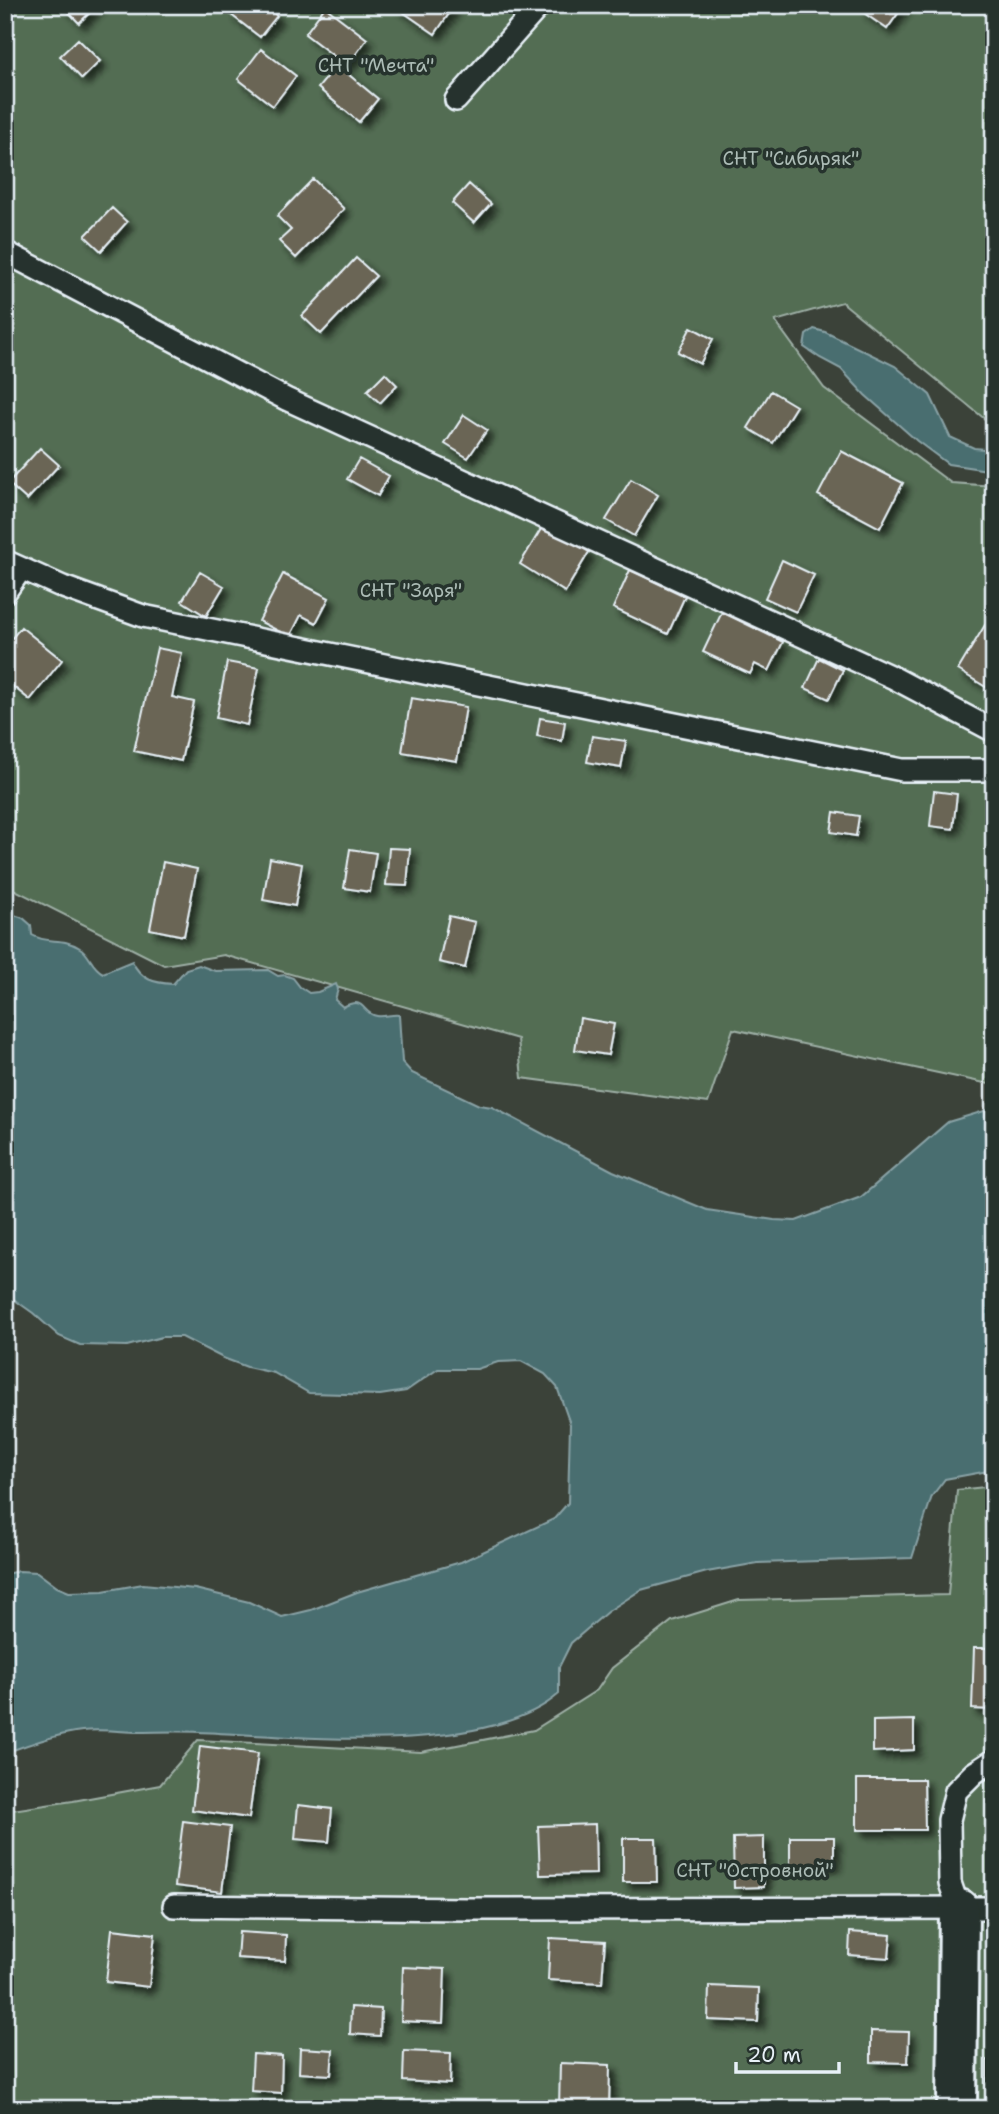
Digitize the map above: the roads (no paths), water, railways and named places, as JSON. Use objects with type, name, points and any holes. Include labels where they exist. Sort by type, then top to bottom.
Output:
[{"type":"street","points":[[957,2109],[977,1909]]},
{"type":"lane","points":[[456,100],[540,5]]},
{"type":"lane","points":[[5,252],[286,398],[894,678],[994,731]]},
{"type":"lane","points":[[5,592],[13,565],[143,616],[170,622],[902,770],[994,770]]},
{"type":"lane","points":[[977,1909],[950,1883],[950,1820],[957,1791],[974,1773],[994,1760]]},
{"type":"lane","points":[[174,1906],[977,1909]]},
{"type":"water","points":[[814,329],[895,366],[930,395],[950,437],[974,448],[994,450],[994,471],[948,464],[917,441],[865,395],[841,369],[804,347],[806,335]]},
{"type":"water","points":[[5,912],[23,918],[31,925],[32,935],[38,938],[67,942],[80,948],[103,973],[132,961],[144,976],[166,984],[173,984],[186,969],[199,965],[215,971],[268,970],[278,976],[293,978],[309,993],[336,984],[338,989],[335,1000],[343,1007],[356,1003],[372,1015],[399,1015],[402,1062],[412,1073],[479,1105],[492,1107],[613,1171],[707,1210],[796,1221],[861,1197],[948,1122],[994,1108],[994,1470],[945,1479],[932,1496],[912,1558],[758,1563],[707,1572],[641,1590],[607,1612],[571,1643],[559,1667],[559,1694],[526,1714],[485,1728],[438,1735],[335,1739],[88,1730],[53,1737],[5,1753],[5,1574],[19,1571],[37,1572],[57,1587],[69,1592],[103,1591],[143,1584],[195,1589],[249,1602],[282,1617],[311,1610],[357,1592],[461,1562],[554,1519],[568,1503],[570,1424],[557,1387],[545,1374],[521,1361],[498,1362],[477,1369],[438,1369],[406,1391],[380,1395],[309,1393],[274,1373],[223,1358],[182,1337],[162,1337],[127,1346],[80,1345],[59,1336],[5,1293]]},
{"type":"park label","name":"СНТ \"Мечта\"","points":[[376,65]]},
{"type":"park label","name":"СНТ \"Сибиряк\"","points":[[791,158]]},
{"type":"park label","name":"СНТ \"Заря\"","points":[[411,590]]},
{"type":"park label","name":"СНТ \"Островной\"","points":[[755,1870]]}]
